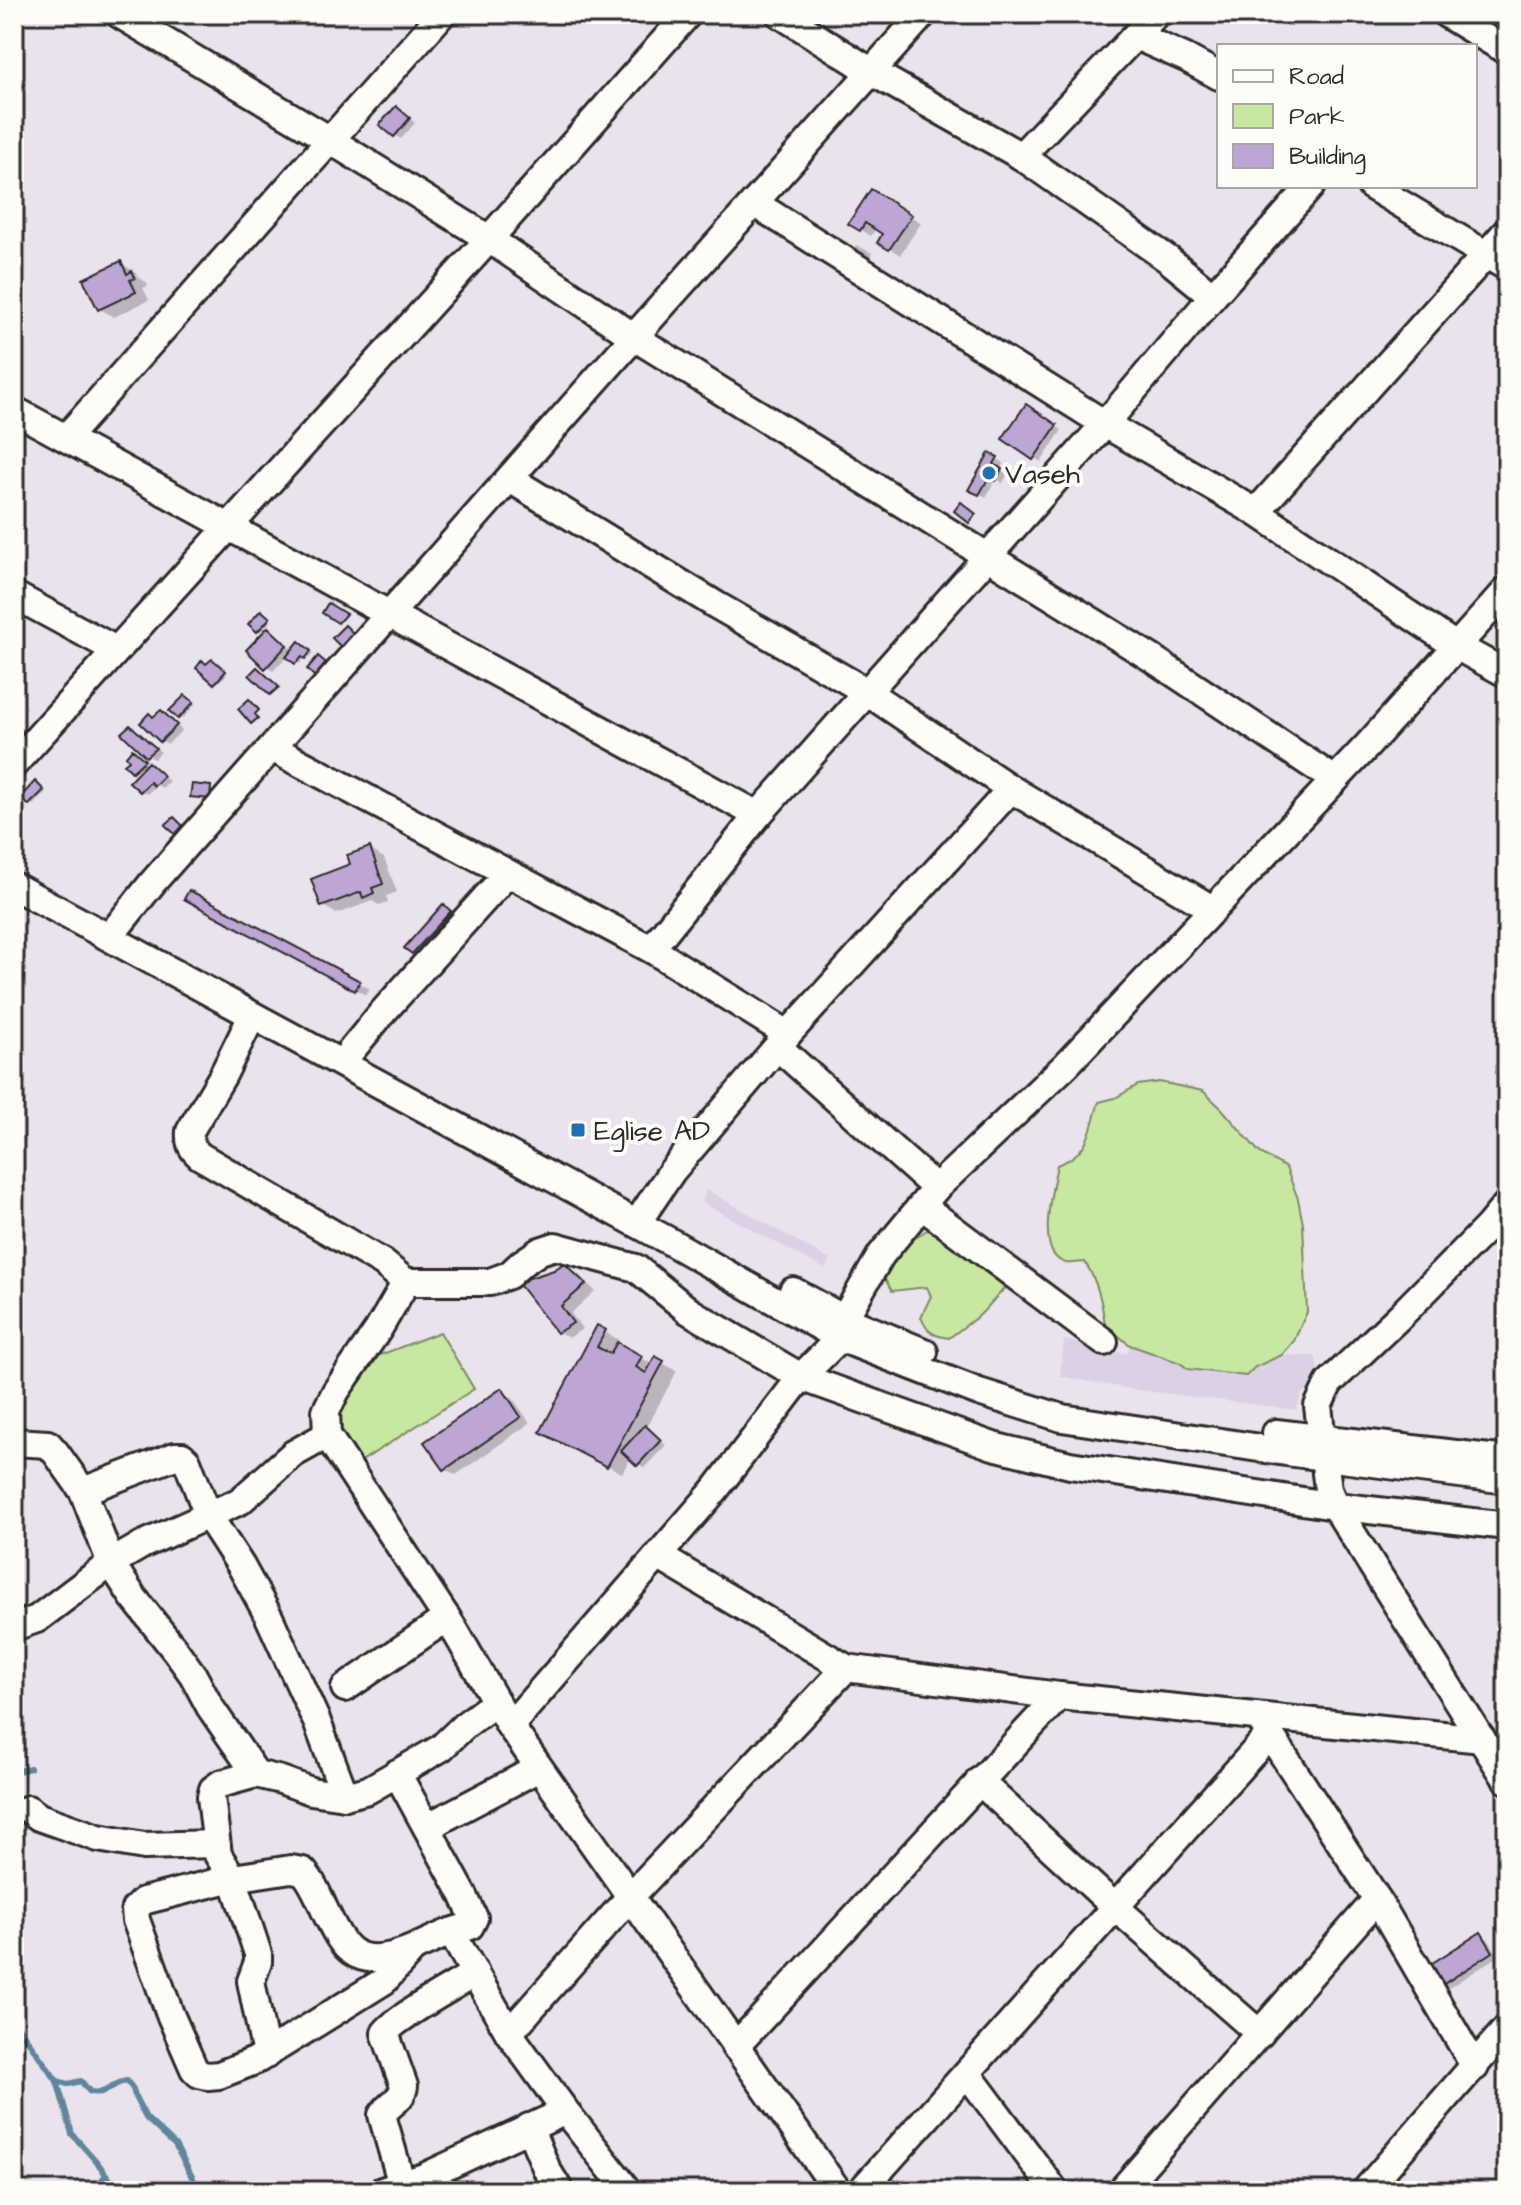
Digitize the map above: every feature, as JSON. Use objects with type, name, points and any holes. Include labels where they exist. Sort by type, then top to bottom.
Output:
[{"type":"street","points":[[119,14],[489,239],[634,337],[1153,659],[1335,780]]},
{"type":"street","points":[[66,438],[442,14]]},
{"type":"street","points":[[14,764],[688,14]]},
{"type":"street","points":[[780,14],[872,72],[1021,156],[1169,260],[1213,296]]},
{"type":"street","points":[[118,926],[153,882],[634,337],[923,14]]},
{"type":"street","points":[[1021,156],[1156,14]]},
{"type":"street","points":[[1446,14],[1507,51]]},
{"type":"street","points":[[1136,36],[1217,75]]},
{"type":"street","points":[[651,949],[758,815],[1105,424],[1309,188]]},
{"type":"street","points":[[1374,188],[1497,261]]},
{"type":"street","points":[[754,203],[1105,424],[1256,512],[1456,646],[1507,674]]},
{"type":"street","points":[[1256,512],[1497,261],[1507,231]]},
{"type":"street","points":[[14,410],[758,815]]},
{"type":"street","points":[[510,479],[716,605],[867,692],[1011,789],[1212,909]]},
{"type":"street","points":[[510,1726],[715,1490],[842,1328],[881,1255],[929,1197],[1066,1065],[1335,780],[1507,590]]},
{"type":"street","points":[[14,595],[116,650]]},
{"type":"street","points":[[272,748],[651,949],[783,1041],[929,1197],[1104,1342]]},
{"type":"street","points":[[645,1211],[672,1171],[783,1041],[1011,789]]},
{"type":"street","points":[[14,872],[645,1211],[842,1328]]},
{"type":"street","points":[[350,1052],[507,874]]},
{"type":"street","points":[[14,886],[669,1241],[842,1328],[979,1392],[1062,1418],[1323,1448],[1507,1460]]},
{"type":"street","points":[[252,1016],[223,1075],[190,1131],[191,1148],[383,1263],[406,1282],[490,1282],[509,1275],[540,1251],[555,1246],[636,1268],[689,1311],[801,1377],[993,1446],[1070,1465],[1335,1506],[1507,1526]]},
{"type":"street","points":[[1507,1204],[1497,1229],[1329,1383],[1318,1406],[1328,1490],[1335,1506],[1507,1780]]},
{"type":"street","points":[[406,1282],[336,1391],[326,1411],[327,1435],[447,1618],[510,1726],[838,2191]]},
{"type":"street","points":[[14,1627],[37,1619],[111,1563],[142,1545],[240,1501],[293,1454],[327,1435]]},
{"type":"street","points":[[14,1442],[48,1444],[56,1453],[83,1491],[111,1563],[133,1597],[184,1662],[210,1707],[256,1774]]},
{"type":"street","points":[[1323,1448],[1507,1480]]},
{"type":"street","points":[[83,1491],[175,1456],[182,1456],[187,1461],[208,1515],[269,1617],[317,1722],[345,1796]]},
{"type":"street","points":[[658,1556],[846,1668],[1264,1725],[1482,1739]]},
{"type":"street","points":[[345,1688],[447,1618]]},
{"type":"street","points":[[509,2033],[630,1897],[846,1668]]},
{"type":"street","points":[[735,2047],[1059,1696]]},
{"type":"street","points":[[266,2055],[251,1981],[258,1954],[233,1878],[218,1855],[215,1844],[213,1789],[220,1784],[256,1774],[311,1791],[345,1796],[368,1790],[441,1748],[496,1702]]},
{"type":"street","points":[[1264,1725],[1377,1899],[1475,2067]]},
{"type":"street","points":[[861,2191],[1114,1906],[1264,1725]]},
{"type":"street","points":[[427,1827],[539,1768]]},
{"type":"street","points":[[397,1773],[474,1918],[470,1926],[413,1949],[378,1959],[360,1957],[349,1950],[335,1929],[303,1871],[291,1869],[233,1878],[143,1901],[135,1909],[136,1920],[170,2014],[194,2069],[208,2076],[219,2075],[266,2055],[384,1981],[413,1949]]},
{"type":"street","points":[[979,1781],[1114,1906],[1260,2034]]},
{"type":"street","points":[[28,1809],[39,1817],[98,1838],[144,1846],[215,1844]]},
{"type":"street","points":[[1121,2191],[1377,1899]]},
{"type":"street","points":[[451,1932],[509,2033],[628,2191]]},
{"type":"street","points":[[475,1973],[399,2020],[385,2033],[404,2086],[398,2100],[382,2115],[392,2188],[424,2177],[553,2117],[563,2108]]},
{"type":"street","points":[[1365,2191],[1507,2028]]},
{"type":"street","points":[[967,2073],[1055,2191]]},
{"type":"street","points":[[529,2127],[547,2170],[560,2191]]},
{"type":"shaded area","points":[[707,1190],[830,1260],[825,1269],[701,1202]]},
{"type":"shaded area","points":[[1064,1340],[1127,1354],[1130,1345],[1180,1363],[1188,1369],[1246,1376],[1255,1367],[1282,1355],[1315,1356],[1321,1383],[1302,1393],[1296,1410],[1130,1389],[1060,1376]]},
{"type":"green space","points":[[1159,1082],[1203,1091],[1259,1152],[1286,1168],[1298,1199],[1303,1224],[1307,1312],[1294,1341],[1282,1355],[1255,1367],[1246,1376],[1188,1369],[1180,1363],[1130,1345],[1105,1325],[1099,1293],[1085,1262],[1066,1263],[1056,1258],[1051,1248],[1048,1220],[1057,1165],[1076,1154],[1087,1141],[1099,1102],[1115,1098],[1138,1085]]},
{"type":"green space","points":[[927,1230],[944,1235],[1001,1277],[1004,1289],[981,1314],[949,1338],[931,1332],[921,1317],[931,1296],[927,1287],[892,1291],[883,1276],[902,1250]]},
{"type":"green space","points":[[440,1332],[474,1389],[349,1469],[327,1435],[354,1365]]},
{"type":"building","points":[[396,106],[410,118],[394,137],[379,125]]},
{"type":"building","points":[[871,189],[912,215],[889,250],[877,243],[882,234],[865,223],[860,231],[848,224]]},
{"type":"building","points":[[121,261],[127,274],[132,271],[135,278],[130,280],[136,292],[98,310],[83,279]]},
{"type":"building","points":[[1026,404],[1057,425],[1033,460],[1002,439]]},
{"type":"building","name":"Vaseh","points":[[989,453],[998,457],[994,464],[1002,469],[996,481],[989,477],[979,495],[968,490]]},
{"type":"building","name":"Vaseh","points":[[961,502],[976,514],[969,523],[954,511]]},
{"type":"building","points":[[328,603],[346,614],[338,623],[322,613]]},
{"type":"building","points":[[261,610],[270,618],[257,632],[248,624]]},
{"type":"building","points":[[345,625],[354,634],[341,647],[332,638]]},
{"type":"building","points":[[268,627],[287,645],[265,669],[246,650]]},
{"type":"building","points":[[299,641],[311,651],[305,659],[302,657],[295,664],[286,657]]},
{"type":"building","points":[[318,656],[326,663],[315,677],[307,669]]},
{"type":"building","points":[[212,659],[226,671],[214,684],[196,668],[202,660],[206,664]]},
{"type":"building","points":[[257,667],[279,687],[270,695],[249,675]]},
{"type":"building","points":[[185,695],[194,702],[178,719],[169,711]]},
{"type":"building","points":[[249,699],[259,710],[255,714],[258,718],[251,724],[238,709]]},
{"type":"building","points":[[161,710],[177,725],[160,742],[140,723],[149,713],[153,717]]},
{"type":"building","points":[[130,725],[156,748],[146,757],[121,733]]},
{"type":"building","points":[[132,749],[145,760],[132,772],[124,764],[129,760],[126,756]]},
{"type":"building","points":[[148,762],[164,776],[154,786],[150,782],[140,792],[129,782]]},
{"type":"building","points":[[35,781],[44,790],[29,805],[19,799]]},
{"type":"building","points":[[192,784],[211,786],[210,799],[190,797]]},
{"type":"building","points":[[174,817],[184,827],[176,835],[165,825]]},
{"type":"building","points":[[370,847],[383,884],[372,888],[374,893],[363,898],[361,892],[321,907],[311,879],[350,864],[347,855]]},
{"type":"building","points":[[189,890],[360,981],[355,991],[184,899]]},
{"type":"building","points":[[443,904],[451,911],[412,954],[404,948]]},
{"type":"building","points":[[564,1263],[586,1284],[561,1306],[573,1323],[557,1333],[517,1282],[554,1270]]},
{"type":"building","points":[[597,1325],[606,1330],[597,1347],[610,1354],[617,1342],[642,1356],[636,1367],[646,1373],[655,1356],[664,1361],[607,1467],[540,1432]]},
{"type":"building","points":[[502,1388],[521,1417],[444,1470],[424,1442]]},
{"type":"building","points":[[645,1425],[661,1440],[637,1466],[621,1451]]},
{"type":"building","points":[[1481,1932],[1493,1952],[1439,1987],[1426,1967]]},
{"type":"waterway","points":[[14,1772],[30,1768]]},
{"type":"waterway","points":[[14,2021],[57,2081],[72,2134],[118,2191]]},
{"type":"waterway","points":[[57,2081],[68,2084],[81,2081],[90,2092],[106,2090],[127,2081],[146,2118],[175,2145],[202,2191]]},
{"type":"waterway","points":[[93,2191],[106,2175]]},
{"type":"place","name":"Vaseh","points":[[989,473]]},
{"type":"place","name":"Eglise AD","points":[[578,1130]]}]
